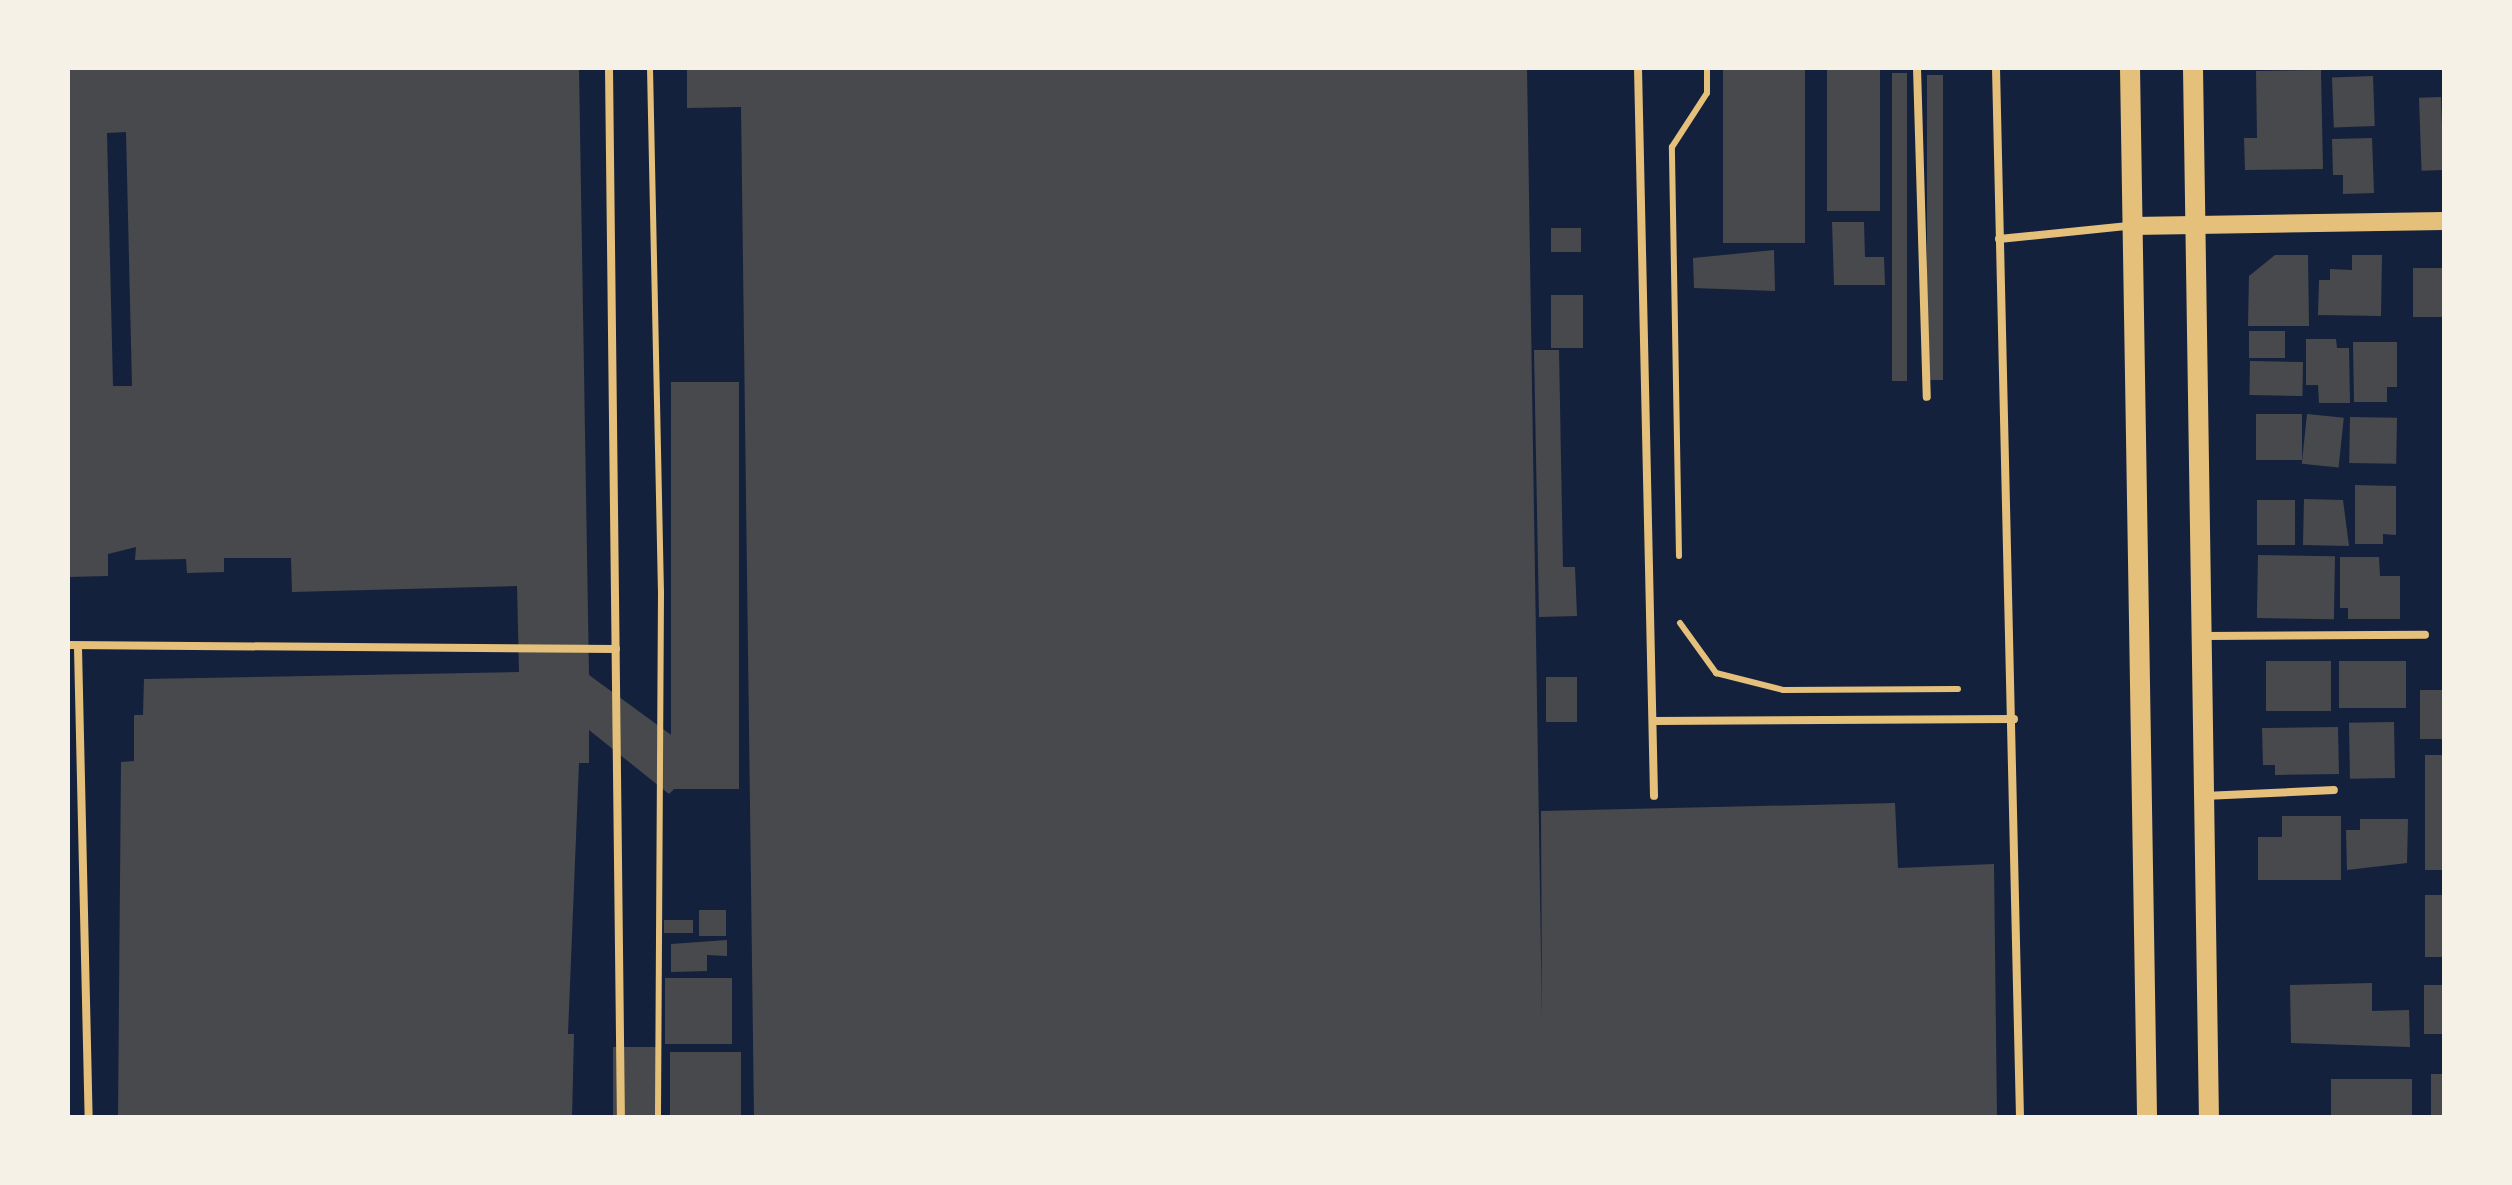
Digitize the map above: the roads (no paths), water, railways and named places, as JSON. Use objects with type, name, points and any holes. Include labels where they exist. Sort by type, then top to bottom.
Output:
[{"type":"main road","points":[[2130,68],[2147,1118]]},
{"type":"main road","points":[[2193,68],[2209,1118]]},
{"type":"street","points":[[2133,226],[2444,221]]},
{"type":"lane","points":[[608,68],[622,1118]]},
{"type":"lane","points":[[1638,68],[1654,796]]},
{"type":"lane","points":[[1918,68],[1927,397]]},
{"type":"lane","points":[[1996,68],[2014,719],[2020,1118]]},
{"type":"lane","points":[[1999,240],[2133,226]]},
{"type":"lane","points":[[2199,636],[2425,634]]},
{"type":"lane","points":[[68,645],[616,650]]},
{"type":"lane","points":[[78,648],[88,1118]]},
{"type":"lane","points":[[1654,720],[2014,719]]},
{"type":"lane","points":[[2203,796],[2334,790]]}]
